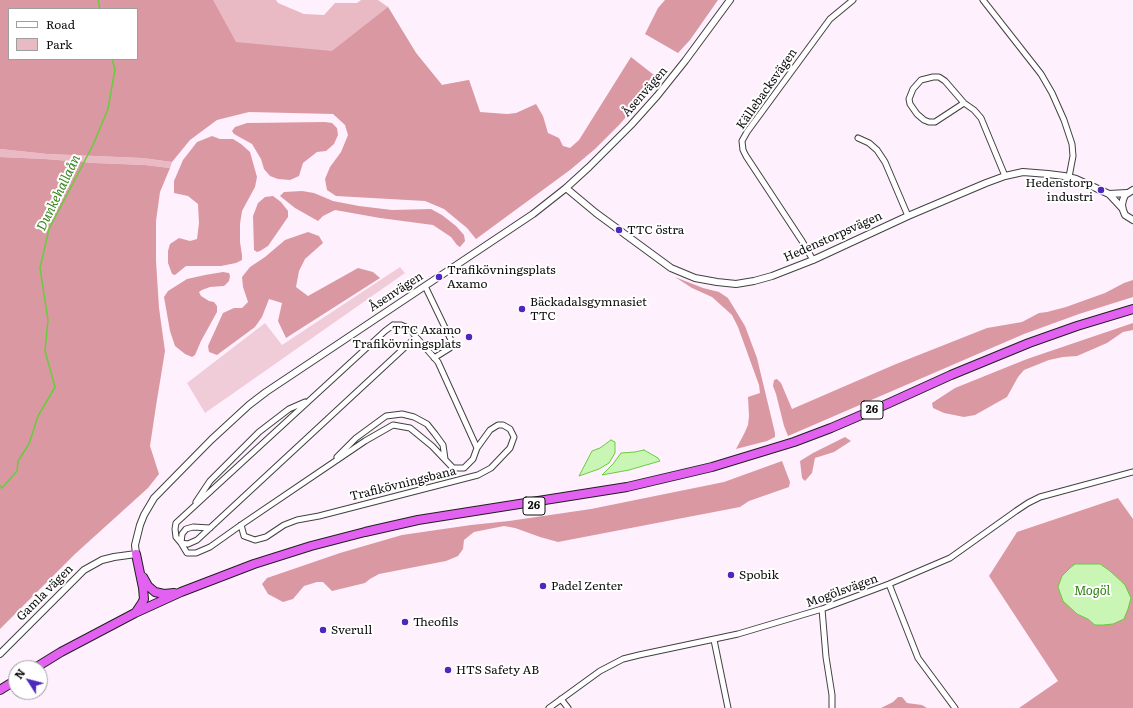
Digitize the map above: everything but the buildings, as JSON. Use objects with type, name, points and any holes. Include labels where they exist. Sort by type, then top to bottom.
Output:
[{"type":"highway","name":"26","points":[[48,660],[135,613],[181,592],[254,564],[311,546],[418,520],[447,514],[627,487],[746,458],[831,428],[984,361],[1029,343],[1133,309]]},
{"type":"highway","name":"26","points":[[48,664],[138,616],[183,596],[256,568],[366,535],[419,523],[594,498],[661,484],[748,462],[775,454],[832,432],[1031,347],[1133,314]]},
{"type":"highway","points":[[135,613],[144,599],[136,554]]},
{"type":"highway","points":[[140,571],[148,586],[155,592],[164,594],[181,592]]},
{"type":"street","name":"Åsenvägen","points":[[136,554],[137,534],[144,515],[154,498],[233,419],[266,392],[533,214],[566,188],[604,153],[652,102],[685,61],[730,0]]},
{"type":"street","name":"Källebacksvägen","points":[[813,260],[746,156],[743,150],[742,141],[747,132],[830,19],[853,0]]},
{"type":"street","points":[[983,0],[1041,74],[1052,94],[1064,120],[1072,144],[1073,156],[1069,177]]},
{"type":"street","points":[[964,103],[935,122],[929,122],[917,114],[910,104],[910,99],[913,88],[921,80],[933,76],[939,77],[945,81],[964,103],[974,110],[981,118],[1005,176]]},
{"type":"street","points":[[858,138],[869,143],[877,150],[885,162],[908,216]]},
{"type":"street","name":"Hedenstorpsvägen","points":[[566,188],[596,213],[671,268],[695,278],[736,284],[772,276],[813,260],[908,216],[986,183],[1005,176],[1023,172],[1069,177],[1084,182],[1109,194],[1122,208],[1126,215],[1133,220]]},
{"type":"street","points":[[1109,194],[1130,191]]},
{"type":"street","points":[[1122,208],[1123,200],[1130,191]]},
{"type":"street","points":[[425,286],[451,340],[450,348],[434,358]]},
{"type":"street","points":[[416,337],[197,540],[188,544],[181,543],[176,537],[174,529],[176,523],[384,331],[393,325],[401,325],[410,329],[438,362],[477,448]]},
{"type":"street","points":[[191,509],[210,481],[259,432],[289,409],[310,400]]},
{"type":"street","name":"Trafikövningsbana","points":[[328,466],[356,438],[386,416],[402,414],[414,417],[427,424],[443,445],[446,460]]},
{"type":"street","name":"Trafikövningsbana","points":[[181,543],[187,553],[196,553],[210,547],[241,525],[365,441],[393,425],[410,428],[432,446],[453,468],[464,468],[473,459],[477,448],[490,430],[498,425],[503,425],[510,429],[514,437],[510,448],[491,468],[478,475],[319,516],[297,520],[284,525],[266,537],[254,540],[244,536],[241,525]]},
{"type":"street","name":"Mogölsvägen","points":[[549,708],[600,671],[623,659],[714,640],[822,609],[890,584],[950,558],[1016,511],[1040,497],[1133,472]]},
{"type":"street","points":[[181,543],[182,534],[186,529],[193,527],[210,528]]},
{"type":"street","name":"Gamla vägen","points":[[0,654],[84,570],[102,560],[136,554]]},
{"type":"street","points":[[890,584],[918,658],[955,708]]},
{"type":"street","points":[[822,609],[826,657],[832,695],[832,708]]},
{"type":"street","points":[[714,640],[728,708]]},
{"type":"street","points":[[561,699],[568,708]]},
{"type":"green space","points":[[207,0],[276,0],[278,3],[304,14],[324,15],[335,3],[357,3],[361,0],[378,0],[388,7],[416,53],[442,85],[469,80],[480,112],[359,129],[236,42],[138,21]]},
{"type":"green space","points":[[0,149],[47,154],[142,158],[172,162],[170,168],[145,165],[0,157]]},
{"type":"shaded area","points":[[0,0],[213,0],[236,42],[332,51],[388,7],[416,53],[442,85],[469,80],[480,112],[507,114],[516,113],[536,104],[543,116],[548,133],[559,138],[563,146],[570,148],[579,140],[631,57],[659,79],[620,124],[595,149],[570,170],[476,239],[467,228],[444,209],[425,201],[336,196],[327,190],[325,179],[330,167],[341,152],[348,135],[345,125],[333,114],[249,112],[217,120],[190,140],[172,162],[142,158],[47,154],[0,149]]},
{"type":"shaded area","points":[[665,0],[718,0],[690,40],[678,53],[645,34],[658,8]]},
{"type":"shaded area","points":[[247,123],[332,123],[337,128],[338,135],[334,144],[326,151],[317,152],[303,163],[299,176],[290,180],[278,179],[270,176],[264,169],[261,159],[252,144],[234,134],[232,131],[235,127]]},
{"type":"shaded area","points":[[212,136],[220,139],[233,139],[250,152],[257,177],[255,187],[242,211],[240,242],[242,260],[236,263],[221,266],[186,266],[175,275],[172,274],[168,263],[168,251],[170,244],[179,238],[190,241],[197,239],[199,223],[198,204],[188,196],[174,193],[174,181],[183,160],[197,142]]},
{"type":"shaded area","points":[[0,157],[145,165],[170,168],[160,192],[156,221],[156,261],[159,308],[165,351],[150,446],[159,474],[148,488],[75,554],[0,629]]},
{"type":"shaded area","points":[[302,191],[314,193],[333,201],[359,206],[392,210],[431,209],[442,215],[456,226],[464,235],[465,241],[460,247],[451,237],[433,225],[335,210],[323,216],[318,221],[295,208],[280,196],[284,192]]},
{"type":"shaded area","points":[[273,196],[281,202],[288,211],[288,217],[268,246],[257,252],[254,250],[253,216],[258,203],[265,197]]},
{"type":"shaded area","points":[[308,232],[319,236],[323,243],[305,259],[299,271],[296,287],[308,296],[358,268],[373,272],[380,278],[286,338],[278,321],[282,303],[269,299],[262,317],[255,327],[217,355],[209,352],[208,346],[223,313],[234,308],[242,308],[248,302],[243,287],[242,277],[250,267],[265,257],[285,240]]},
{"type":"shaded area","points":[[400,267],[405,273],[205,413],[187,383],[265,323],[282,345]]},
{"type":"shaded area","points":[[223,272],[229,273],[230,276],[229,281],[224,286],[210,287],[199,292],[201,296],[214,302],[217,306],[217,312],[195,355],[192,357],[185,354],[175,346],[170,331],[164,297],[168,291],[187,279]]},
{"type":"shaded area","points":[[675,277],[703,288],[719,292],[728,298],[745,326],[757,358],[775,437],[767,441],[736,449],[748,425],[748,397],[760,393],[759,385],[738,327],[732,315],[712,297],[692,288]]},
{"type":"shaded area","points":[[1133,280],[1133,297],[1079,314],[1024,334],[788,436],[773,386],[774,380],[777,379],[781,383],[792,409],[896,364],[987,328],[1022,322],[1039,313],[1066,307],[1105,293]]},
{"type":"shaded area","points":[[1133,323],[1133,330],[1123,332],[1107,343],[1077,356],[1049,360],[1024,370],[1018,377],[1007,397],[975,415],[964,417],[944,413],[933,408],[932,403],[955,388],[1027,359]]},
{"type":"shaded area","points":[[845,437],[851,441],[834,452],[815,458],[812,473],[805,481],[802,478],[800,461]]},
{"type":"shaded area","points":[[782,461],[790,482],[789,487],[749,501],[740,507],[558,542],[515,528],[504,526],[474,532],[464,540],[463,549],[458,556],[446,561],[379,574],[365,583],[332,591],[323,582],[317,582],[304,586],[293,599],[283,602],[268,594],[262,584],[267,578],[340,553],[402,535],[591,509],[724,482]]},
{"type":"shaded area","points":[[1118,498],[1133,519],[1133,708],[1019,708],[1058,681],[989,576],[1017,532]],"holes":[[[1100,564],[1125,585],[1095,625],[1088,619],[1077,614]]]},
{"type":"shaded area","points":[[898,697],[902,697],[907,703],[922,705],[927,708],[881,708],[893,702]]},
{"type":"water","points":[[611,440],[615,442],[615,453],[609,463],[599,469],[579,476],[592,451],[600,448]]},
{"type":"water","points":[[644,450],[658,458],[660,461],[629,470],[602,475],[621,453]]},
{"type":"water","name":"Mogöl","points":[[1075,564],[1100,564],[1125,585],[1131,598],[1124,619],[1113,624],[1095,625],[1088,619],[1077,614],[1063,601],[1058,587],[1062,576]]},
{"type":"waterway","name":"Dunkehallaån","points":[[98,0],[100,8]]},
{"type":"waterway","name":"Dunkehallaån","points":[[0,486],[2,488],[17,471],[18,461],[29,444],[38,416],[55,387],[45,351],[48,320],[40,268],[49,229],[93,145],[108,109],[115,69],[112,60]]},
{"type":"place","name":"Hedenstorp industri","points":[[1101,190]]},
{"type":"place","name":"TTC östra","points":[[619,230]]},
{"type":"place","name":"Trafikövningsplats Axamo","points":[[439,277]]},
{"type":"place","name":"Bäckadalsgymnasiet TTC","points":[[522,309]]},
{"type":"place","name":"TTC Axamo Trafikövningsplats","points":[[469,337]]},
{"type":"place","name":"Spobik","points":[[731,575]]},
{"type":"place","name":"Padel Zenter","points":[[543,586]]},
{"type":"place","name":"Theofils","points":[[405,622]]},
{"type":"place","name":"Sverull","points":[[323,630]]},
{"type":"place","name":"HTS Safety AB","points":[[448,670]]}]
